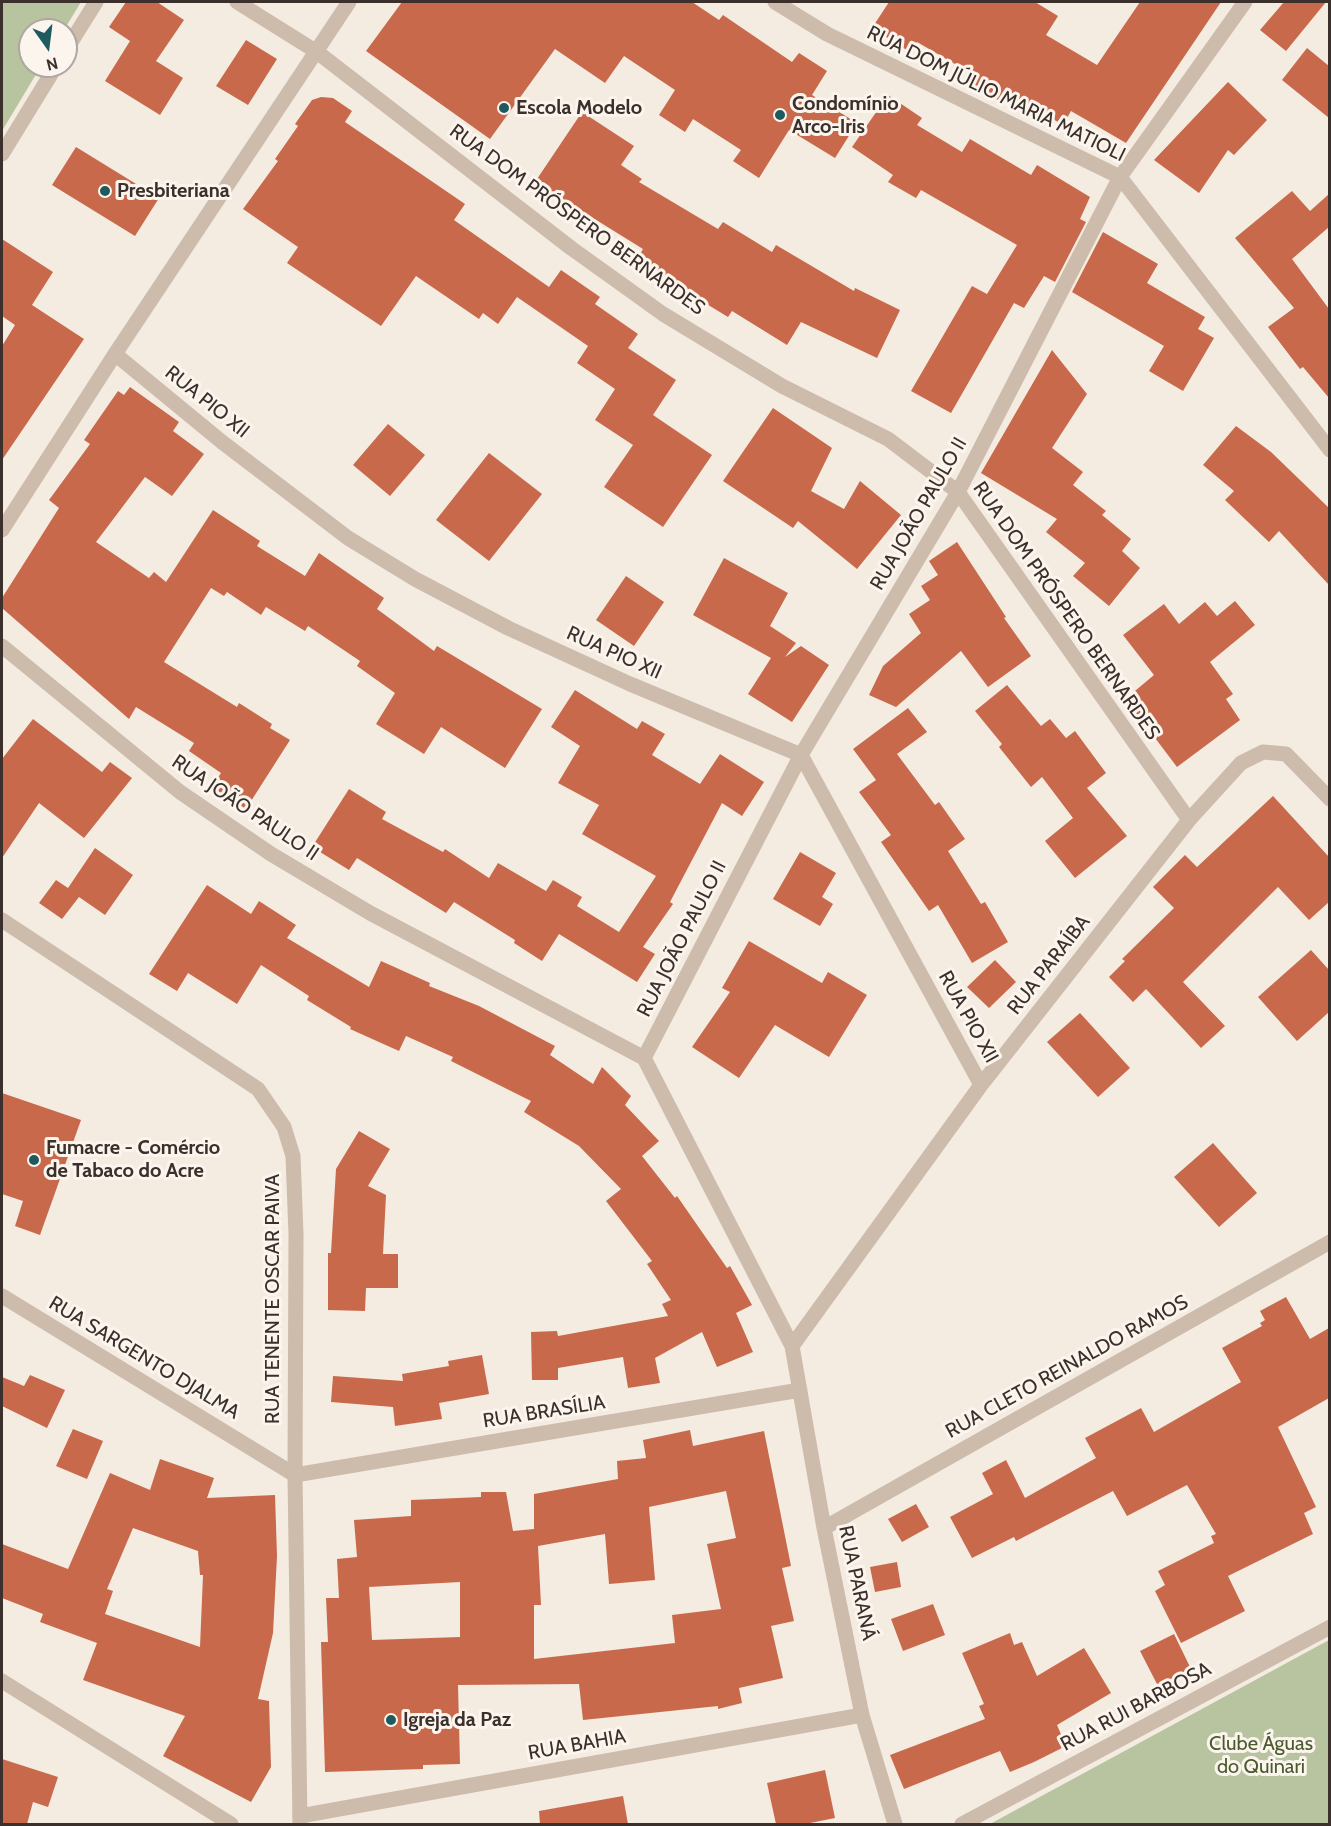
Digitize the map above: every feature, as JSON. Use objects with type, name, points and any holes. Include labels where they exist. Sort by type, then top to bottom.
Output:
[{"type":"street","points":[[78,31],[96,2]]},
{"type":"street","name":"RUA DOM PRÓSPERO BERNARDES","points":[[237,2],[317,52],[571,248],[663,314],[782,386],[888,439],[958,492],[1189,820]]},
{"type":"street","points":[[2,531],[115,354],[349,2]]},
{"type":"street","name":"RUA DOM JÚLIO MARIA MATIOLI","points":[[775,2],[827,34],[1120,177],[1329,450]]},
{"type":"street","name":"RUA JOÃO PAULO II","points":[[2,646],[180,792],[271,854],[370,913],[644,1058],[801,755],[958,492],[1120,177],[1245,2]]},
{"type":"street","points":[[2,154],[49,78]]},
{"type":"street","name":"RUA PIO XII","points":[[115,354],[222,442],[348,538],[415,579],[508,628],[609,675],[801,755],[981,1085]]},
{"type":"street","name":"RUA PARAÍBA","points":[[792,1346],[981,1085],[1189,820],[1240,763],[1263,752],[1280,752],[1305,771],[1329,799]]},
{"type":"street","name":"RUA TENENTE OSCAR PAIVA","points":[[2,920],[258,1089],[284,1127],[292,1156],[296,1223],[295,1475],[300,1820]]},
{"type":"street","points":[[644,1058],[792,1346]]},
{"type":"street","name":"RUA CLETO REINALDO RAMOS","points":[[824,1528],[1329,1242]]},
{"type":"street","name":"RUA SARGENTO DJALMA","points":[[2,1296],[295,1475]]},
{"type":"street","name":"RUA PARANÁ","points":[[792,1346],[824,1528],[862,1715],[895,1824]]},
{"type":"street","name":"RUA BRASÍLIA","points":[[295,1475],[800,1390]]},
{"type":"street","name":"RUA RUI BARBOSA","points":[[962,1824],[1329,1627]]},
{"type":"street","points":[[2,1681],[231,1824]]},
{"type":"street","name":"RUA BAHIA","points":[[300,1820],[862,1715]]},
{"type":"green space","points":[[2,2],[81,2],[71,18],[18,18],[18,78],[34,78],[2,131]]},
{"type":"green space","name":"Clube Águas do Quinari","points":[[1329,1640],[1329,1824],[990,1824]]},
{"type":"building","points":[[126,2],[157,2],[184,20],[156,61],[183,78],[160,115],[105,81],[130,41],[109,27]]},
{"type":"building","points":[[402,2],[692,2],[719,20],[723,15],[792,62],[799,53],[827,71],[812,95],[857,123],[835,158],[789,130],[759,178],[733,161],[741,150],[693,119],[685,132],[659,115],[675,90],[624,56],[605,83],[555,49],[490,139],[366,51]]},
{"type":"building","points":[[889,2],[1035,2],[1058,16],[1046,35],[1097,65],[1140,2],[1221,2],[1126,143],[1071,111],[1063,125],[1005,91],[1000,101],[969,84],[974,75],[917,42],[910,52],[872,28]]},
{"type":"building","points":[[1284,2],[1326,2],[1286,51],[1260,30]]},
{"type":"building","points":[[246,40],[277,59],[248,105],[216,86]]},
{"type":"building","points":[[1307,48],[1329,66],[1329,118],[1282,80]]},
{"type":"building","points":[[1228,82],[1267,120],[1234,155],[1228,150],[1199,193],[1154,160]]},
{"type":"building","points":[[888,95],[922,118],[917,125],[962,152],[970,139],[1031,175],[1037,165],[1090,197],[1080,219],[1086,222],[1055,282],[1044,276],[1024,308],[1014,303],[951,413],[911,391],[972,286],[987,294],[1017,245],[921,190],[916,198],[888,182],[893,175],[852,147]]},
{"type":"building","points":[[321,97],[333,98],[352,111],[345,122],[465,204],[454,220],[549,287],[561,270],[600,297],[595,304],[638,334],[628,348],[676,380],[653,415],[712,455],[663,527],[604,487],[633,445],[595,420],[615,389],[577,363],[588,346],[517,297],[498,324],[483,313],[479,319],[416,276],[381,326],[287,263],[298,247],[243,209],[278,161],[275,159],[298,126],[295,124],[312,100]]},
{"type":"building","points":[[582,112],[634,146],[621,165],[642,179],[639,182],[718,229],[723,222],[772,252],[776,245],[854,291],[855,288],[900,310],[877,358],[801,322],[787,345],[732,311],[728,317],[636,261],[643,249],[535,182]]},
{"type":"building","name":"Presbiteriana","points":[[76,147],[159,198],[135,236],[52,185]]},
{"type":"building","points":[[1292,191],[1310,211],[1329,194],[1329,227],[1292,259],[1329,309],[1329,398],[1303,367],[1300,369],[1268,327],[1294,308],[1235,238]]},
{"type":"building","points":[[1103,232],[1158,264],[1147,283],[1205,317],[1198,329],[1214,338],[1183,391],[1149,371],[1164,346],[1072,292]]},
{"type":"building","points":[[2,239],[53,272],[32,305],[84,339],[2,460],[2,346],[15,325],[2,316]]},
{"type":"building","points":[[1052,350],[1087,394],[1052,448],[1083,472],[1073,485],[1106,511],[1102,515],[1131,539],[1122,551],[1140,568],[1109,606],[1073,576],[1085,563],[1046,532],[1057,519],[981,473]]},
{"type":"building","points":[[130,387],[179,422],[173,431],[204,454],[172,496],[145,477],[96,542],[149,578],[154,572],[166,582],[213,510],[260,541],[257,546],[305,576],[319,553],[384,598],[377,609],[434,651],[437,646],[542,709],[505,768],[441,727],[424,754],[376,724],[395,693],[357,666],[360,661],[308,626],[305,631],[266,607],[261,615],[227,592],[224,596],[211,588],[164,662],[237,707],[239,703],[272,724],[270,728],[290,740],[246,809],[212,787],[221,773],[189,751],[194,743],[136,707],[129,719],[2,608],[2,598],[59,508],[49,500],[90,444],[84,440],[118,391],[124,395]]},
{"type":"building","points":[[773,408],[832,448],[811,491],[844,509],[860,481],[901,515],[857,569],[798,521],[793,528],[723,481]]},
{"type":"building","points":[[388,424],[425,455],[390,496],[353,465]]},
{"type":"building","points":[[1236,426],[1271,452],[1329,508],[1329,585],[1279,531],[1269,542],[1225,500],[1234,491],[1203,465]]},
{"type":"building","points":[[489,453],[542,494],[489,561],[436,520]]},
{"type":"building","points":[[957,542],[1006,617],[1004,618],[1031,656],[988,687],[961,651],[896,707],[869,695],[883,666],[921,633],[909,614],[930,600],[921,586],[938,575],[929,561]]},
{"type":"building","points":[[724,558],[788,593],[770,626],[796,643],[785,657],[801,646],[829,665],[792,722],[748,694],[771,658],[693,615]]},
{"type":"building","points":[[626,576],[664,602],[634,646],[596,620]]},
{"type":"building","points":[[1235,601],[1255,625],[1210,662],[1233,694],[1226,699],[1240,720],[1177,767],[1140,718],[1123,701],[1154,675],[1123,635],[1164,604],[1179,624],[1205,602],[1217,616]]},
{"type":"building","points":[[1007,685],[1041,726],[1050,719],[1066,738],[1075,731],[1106,773],[1087,788],[1127,836],[1075,878],[1045,841],[1073,818],[1042,777],[1031,787],[999,747],[1002,744],[975,711]]},
{"type":"building","points":[[575,690],[637,729],[642,721],[665,734],[652,755],[700,784],[720,754],[764,782],[742,816],[722,803],[670,902],[673,904],[643,947],[655,954],[637,982],[559,934],[542,961],[514,943],[515,940],[454,902],[446,913],[357,858],[349,870],[312,847],[349,789],[386,812],[382,819],[443,852],[445,849],[489,878],[498,863],[546,891],[553,880],[582,897],[577,906],[619,932],[656,876],[582,834],[599,805],[558,783],[580,746],[551,727]]},
{"type":"building","points":[[908,708],[927,732],[897,754],[935,805],[939,802],[965,839],[948,851],[981,904],[985,902],[1008,942],[972,963],[938,905],[929,911],[881,842],[891,835],[859,792],[876,780],[853,749]]},
{"type":"building","points":[[33,719],[102,772],[110,762],[132,778],[84,838],[39,803],[2,858],[2,759]]},
{"type":"building","points":[[1273,796],[1329,857],[1329,902],[1309,920],[1278,887],[1183,982],[1225,1026],[1201,1048],[1146,989],[1133,1002],[1109,977],[1125,961],[1122,959],[1174,908],[1153,887],[1185,855],[1197,867]]},
{"type":"building","points":[[95,848],[133,875],[105,915],[79,897],[62,919],[39,903],[56,880],[68,888]]},
{"type":"building","points":[[800,852],[836,873],[822,897],[833,904],[820,926],[773,899]]},
{"type":"building","points":[[207,885],[251,914],[259,901],[296,925],[287,938],[369,987],[381,961],[430,983],[429,986],[479,1006],[555,1046],[550,1055],[593,1084],[602,1067],[631,1096],[625,1105],[659,1141],[642,1156],[675,1198],[677,1196],[727,1268],[730,1266],[752,1305],[736,1313],[753,1352],[717,1367],[702,1332],[655,1358],[660,1383],[628,1388],[623,1357],[558,1368],[558,1380],[532,1380],[531,1332],[557,1331],[558,1336],[668,1316],[662,1304],[671,1300],[647,1264],[652,1261],[606,1201],[621,1189],[579,1146],[524,1112],[531,1101],[451,1061],[453,1057],[406,1036],[399,1051],[350,1029],[351,1027],[307,1000],[309,996],[261,965],[237,1004],[188,973],[177,991],[149,974]]},
{"type":"building","points":[[749,941],[822,983],[828,972],[867,995],[829,1057],[775,1025],[739,1078],[692,1047],[730,992],[722,988]]},
{"type":"building","points":[[1311,950],[1329,970],[1329,1012],[1297,1041],[1258,997]]},
{"type":"building","points":[[995,960],[1016,982],[989,1008],[967,987]]},
{"type":"building","points":[[1080,1013],[1130,1068],[1098,1097],[1047,1042]]},
{"type":"building","name":"Fumacre - Comércio de Tabaco do Acre","points":[[2,1093],[81,1120],[40,1235],[15,1226],[23,1201],[2,1194]]},
{"type":"building","points":[[359,1131],[390,1149],[368,1186],[386,1195],[383,1254],[398,1254],[398,1288],[366,1288],[365,1311],[328,1310],[328,1253],[331,1253],[336,1169]]},
{"type":"building","points":[[1213,1143],[1257,1193],[1219,1227],[1174,1177]]},
{"type":"building","points":[[1286,1297],[1310,1339],[1329,1328],[1329,1398],[1278,1427],[1316,1507],[1304,1513],[1313,1534],[1228,1576],[1245,1611],[1181,1643],[1155,1591],[1165,1585],[1158,1571],[1214,1543],[1211,1536],[1216,1534],[1187,1485],[1127,1516],[1113,1491],[1016,1541],[1014,1537],[972,1558],[950,1517],[993,1494],[982,1473],[1006,1460],[1025,1498],[1096,1458],[1085,1438],[1141,1408],[1154,1432],[1241,1382],[1222,1348],[1262,1326],[1260,1323],[1265,1320],[1260,1311]]},
{"type":"building","points":[[482,1355],[489,1394],[439,1403],[442,1419],[395,1426],[393,1407],[331,1402],[333,1376],[403,1381],[402,1374],[449,1366],[448,1361]]},
{"type":"building","points":[[30,1375],[65,1390],[47,1428],[2,1406],[2,1377],[24,1386]]},
{"type":"building","points":[[73,1429],[103,1441],[87,1479],[56,1466]]},
{"type":"building","points":[[690,1430],[693,1446],[764,1431],[791,1566],[782,1568],[794,1621],[771,1626],[783,1678],[739,1688],[742,1703],[718,1709],[718,1706],[583,1720],[579,1684],[458,1685],[460,1764],[423,1765],[423,1769],[325,1772],[321,1642],[328,1642],[326,1598],[339,1598],[337,1559],[357,1557],[354,1520],[411,1516],[411,1500],[481,1497],[481,1492],[506,1492],[513,1531],[534,1529],[534,1494],[618,1479],[617,1461],[646,1458],[643,1440]],"holes":[[[726,1491],[736,1538],[707,1544],[721,1609],[672,1615],[675,1643],[534,1659],[534,1605],[541,1605],[538,1546],[605,1534],[609,1584],[655,1580],[649,1507]],[[460,1582],[460,1637],[372,1640],[369,1587]]]},
{"type":"building","points":[[160,1459],[214,1478],[207,1498],[275,1495],[277,1556],[273,1633],[258,1699],[269,1701],[271,1767],[251,1802],[163,1756],[185,1716],[83,1680],[97,1643],[40,1622],[43,1614],[2,1598],[2,1544],[68,1569],[110,1473],[150,1490]],"holes":[[[133,1528],[198,1551],[200,1575],[203,1575],[200,1647],[105,1614],[113,1591],[107,1589]]]},
{"type":"building","points":[[916,1504],[929,1527],[902,1542],[888,1519]]},
{"type":"building","points":[[897,1562],[901,1587],[875,1592],[870,1567]]},
{"type":"building","points":[[933,1604],[945,1635],[903,1651],[891,1619]]},
{"type":"building","points":[[1010,1633],[1014,1645],[1022,1642],[1037,1676],[1084,1648],[1111,1693],[1057,1725],[1066,1746],[1034,1762],[1010,1772],[1000,1751],[904,1789],[890,1755],[985,1719],[979,1706],[984,1704],[962,1653]]},
{"type":"building","points":[[1174,1634],[1191,1669],[1158,1686],[1140,1651]]},
{"type":"building","points":[[2,1759],[58,1777],[48,1807],[33,1802],[27,1824],[2,1824]]},
{"type":"building","points":[[825,1770],[835,1818],[805,1824],[776,1824],[767,1783]]},
{"type":"building","points":[[623,1796],[628,1824],[540,1824],[539,1811]]},
{"type":"place","name":"Escola Modelo","points":[[504,108]]},
{"type":"place","name":"Condomínio Arco-Iris","points":[[780,115]]},
{"type":"place","name":"Presbiteriana","points":[[105,191]]},
{"type":"place","name":"Fumacre - Comércio de Tabaco do Acre","points":[[34,1160]]},
{"type":"place","name":"Igreja da Paz","points":[[391,1720]]}]
